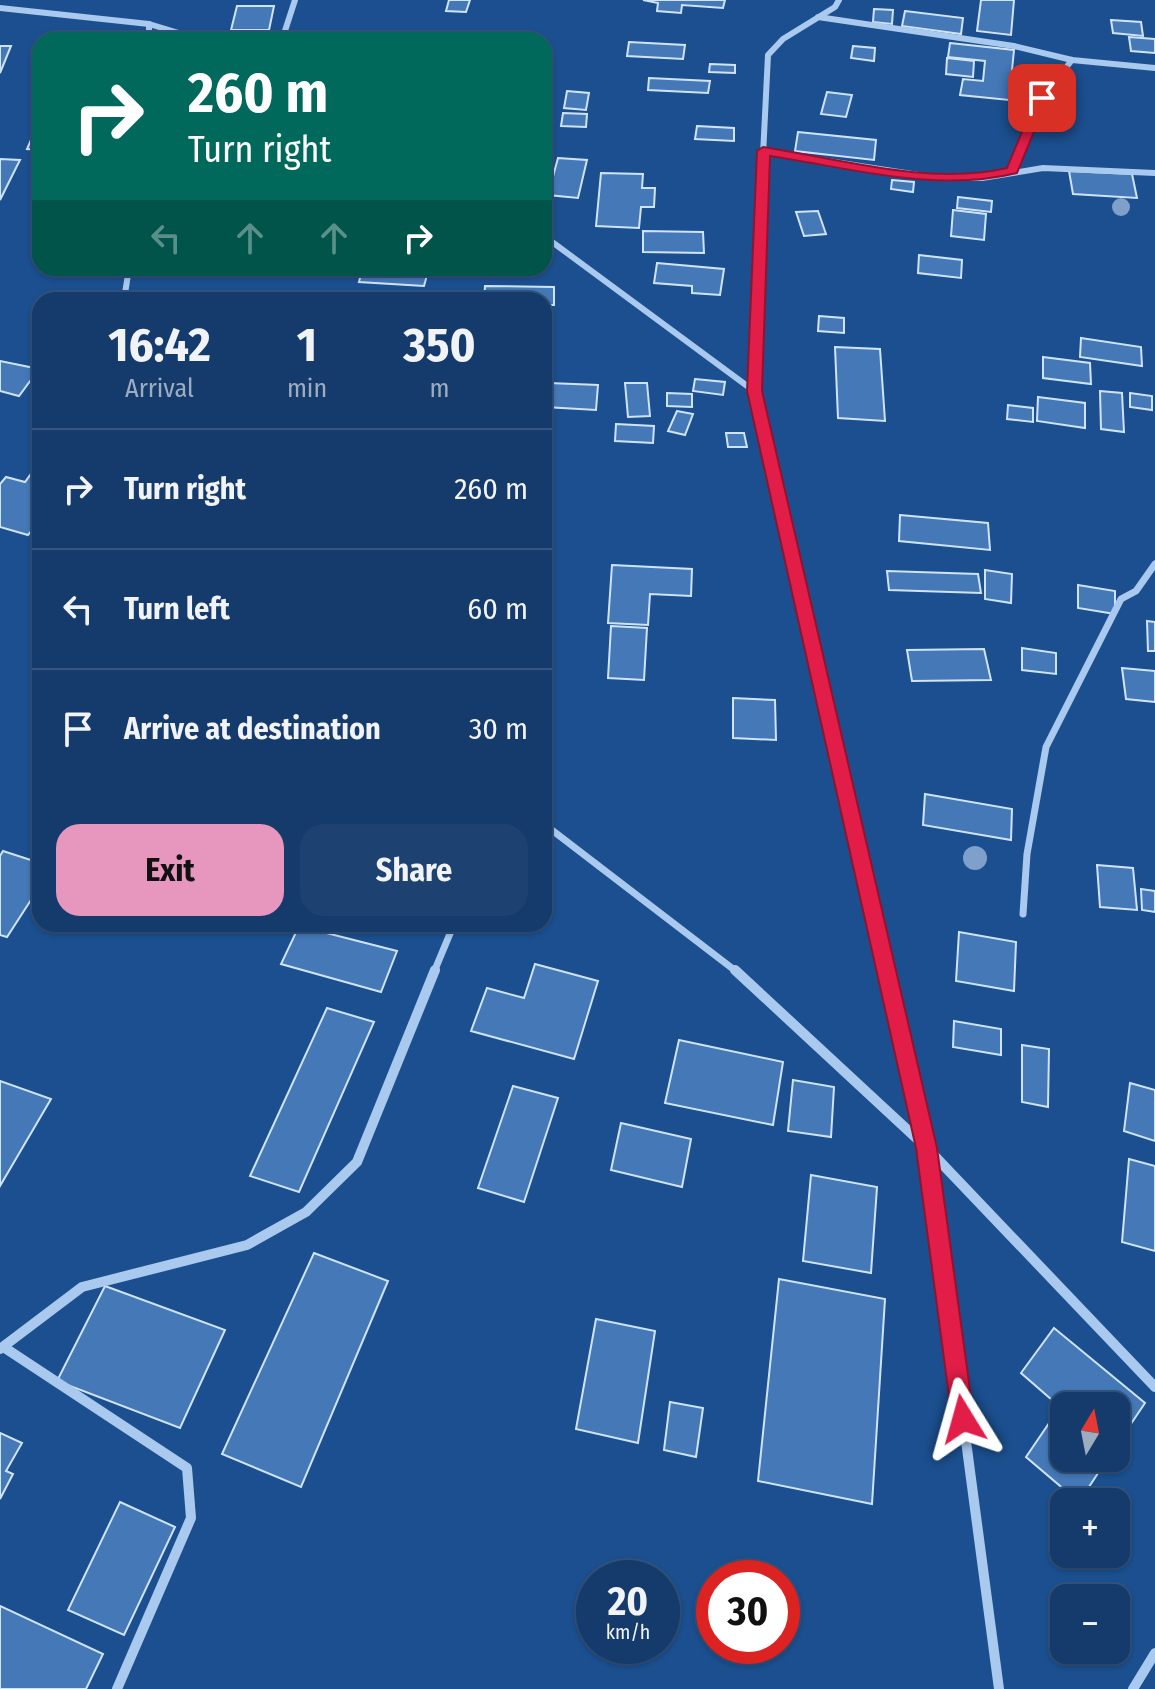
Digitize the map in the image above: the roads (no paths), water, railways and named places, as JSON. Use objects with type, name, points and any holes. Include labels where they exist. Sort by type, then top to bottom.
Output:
[{"type":"street","points":[[285,32],[295,0]]},
{"type":"street","points":[[839,0],[783,39],[768,55],[754,391],[927,1148],[999,1689]]},
{"type":"street","points":[[0,8],[149,24],[176,32]]},
{"type":"street","points":[[818,17],[1014,46],[1072,60],[1155,68]]},
{"type":"street","points":[[149,24],[149,32]]},
{"type":"street","points":[[1012,171],[1042,98],[1072,60]]},
{"type":"street","points":[[763,151],[925,176],[982,178],[1043,168],[1155,173]]},
{"type":"street","points":[[552,242],[754,391]]},
{"type":"street","points":[[1023,914],[1027,854],[1046,747],[1121,599],[1136,591],[1155,564]]},
{"type":"street","points":[[552,830],[724,960],[927,1148],[1155,1387]]},
{"type":"street","points":[[117,1689],[191,1518],[187,1468],[2,1348],[82,1287],[247,1245],[306,1212],[357,1162],[451,932]]},
{"type":"street","points":[[1133,1689],[1155,1653]]}]
